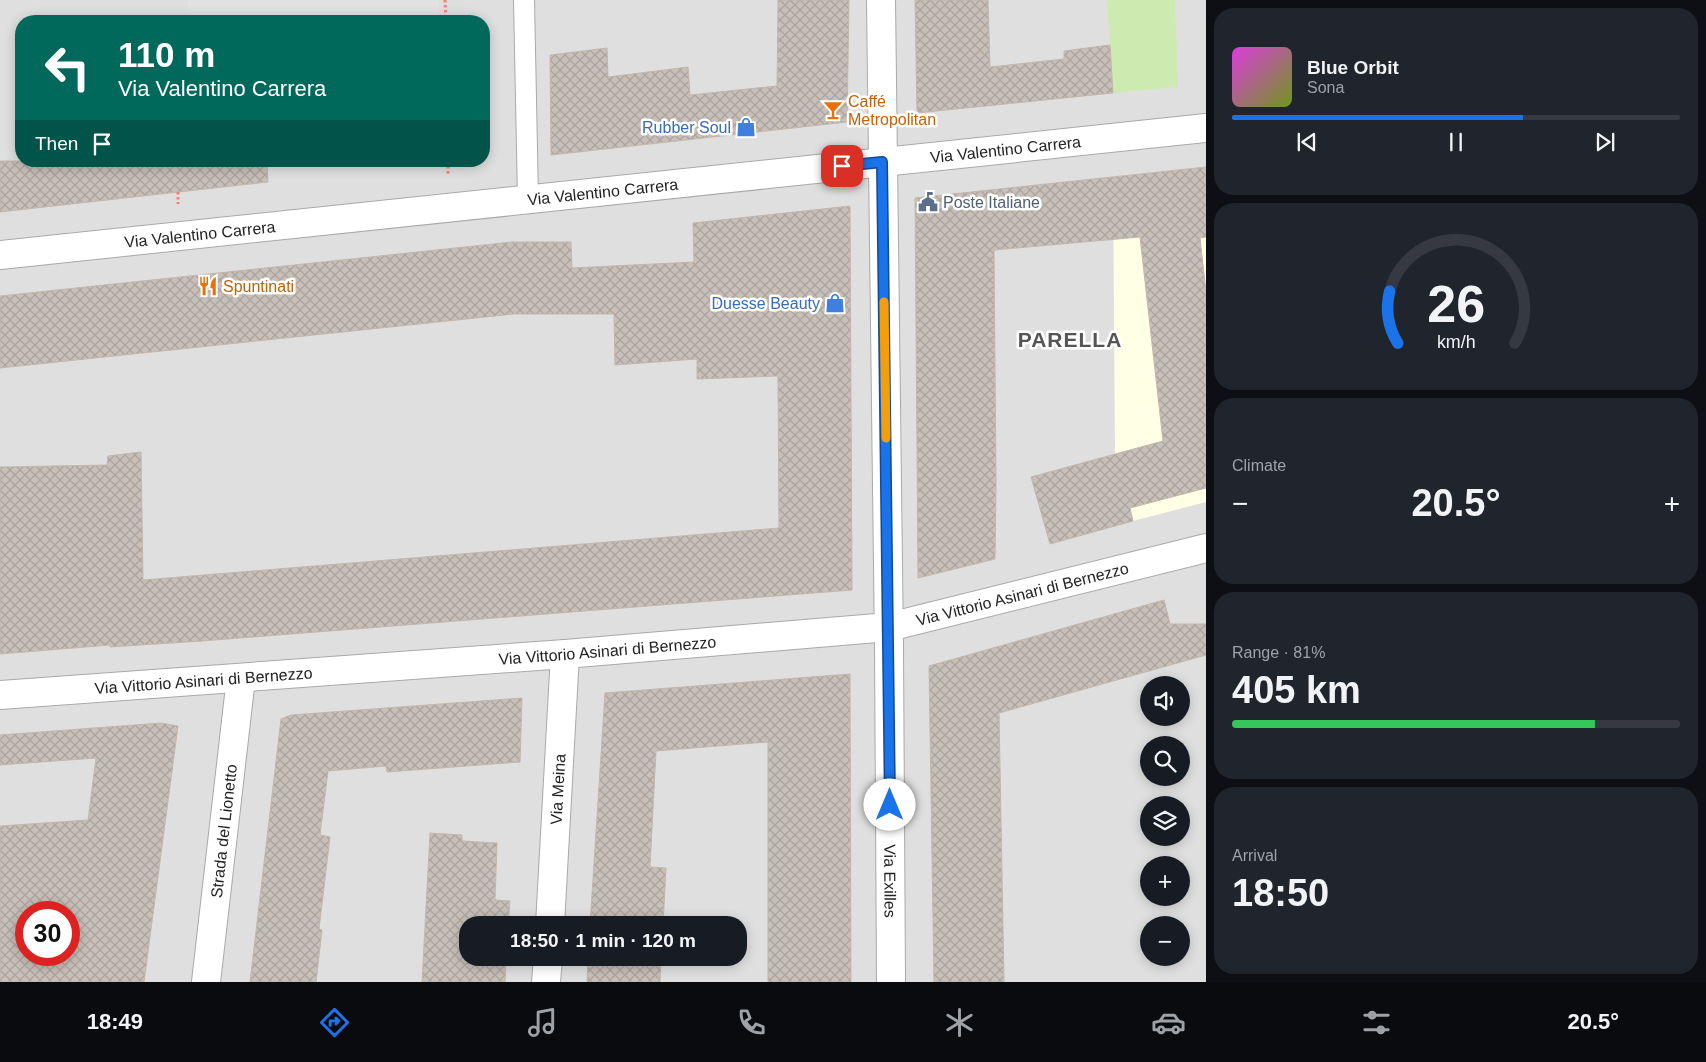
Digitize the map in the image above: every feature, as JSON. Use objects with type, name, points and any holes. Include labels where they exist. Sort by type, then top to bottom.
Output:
[{"type":"street","name":"Via Exilles","points":[[881,0],[889,627],[891,982]]},
{"type":"street","name":"Via Valentino Carrera","points":[[0,254],[1206,128]]},
{"type":"street","name":"Via Vittorio Asinari di Bernezzo","points":[[0,695],[565,654],[889,627],[1206,548]]},
{"type":"street","name":"Via Meina","points":[[550,916],[565,654]]},
{"type":"street","name":"Strada del Lionetto","points":[[206,982],[241,678]]},
{"type":"street","points":[[546,982],[547,966]]},
{"type":"lane","points":[[524,0],[528,200]]},
{"type":"path","points":[[446,0],[446,15]]},
{"type":"shaded area","points":[[0,0],[1206,0],[1206,982],[0,982]]},
{"type":"shaded area","points":[[188,0],[438,0],[439,15],[189,15]]},
{"type":"shaded area","points":[[1206,167],[1206,502],[1133,521],[1115,454],[1113,177]]},
{"type":"green space","points":[[1107,0],[1175,0],[1178,87],[1113,93]]},
{"type":"building","points":[[778,0],[849,0],[847,122],[551,155],[550,55],[607,48],[608,77],[688,67],[690,95],[777,86]]},
{"type":"building","points":[[915,0],[988,0],[990,67],[1064,59],[1064,51],[1110,45],[1113,93],[917,113]]},
{"type":"building","points":[[0,161],[15,161],[15,167],[267,167],[268,182],[0,212]]},
{"type":"building","points":[[1206,167],[1206,237],[1200,238],[1206,292],[1206,488],[1130,508],[1133,521],[1050,544],[1031,477],[1163,441],[1140,237],[994,250],[995,559],[918,578],[915,198]]},
{"type":"building","points":[[850,206],[852,590],[202,641],[110,647],[110,645],[0,654],[0,467],[107,465],[108,456],[141,452],[143,580],[779,528],[778,376],[697,379],[697,359],[615,365],[614,314],[514,314],[0,368],[0,296],[512,242],[571,242],[572,268],[694,262],[693,223]]},
{"type":"building","points":[[1164,600],[1170,624],[1206,624],[1206,655],[999,713],[1004,982],[934,982],[929,666]]},
{"type":"building","points":[[850,674],[851,982],[768,982],[768,742],[656,751],[650,867],[666,868],[663,916],[591,916],[605,693]]},
{"type":"building","points":[[522,698],[520,762],[387,772],[386,766],[328,771],[320,835],[330,837],[319,929],[322,930],[316,982],[250,982],[281,719],[291,715]]},
{"type":"building","points":[[161,723],[178,726],[144,982],[0,982],[0,826],[88,820],[96,758],[0,765],[0,735]]},
{"type":"building","points":[[430,833],[462,835],[462,841],[497,843],[495,900],[510,901],[509,916],[459,916],[459,966],[506,966],[505,982],[422,982]]},
{"type":"building","points":[[588,966],[661,966],[660,982],[587,982]]},
{"type":"slow traffic","points":[[884,302],[886,438]]},
{"type":"place","name":"Caffé Metropolitan","points":[[833,110]]},
{"type":"place","name":"Rubber Soul","points":[[746,127]]},
{"type":"place","name":"Poste Italiane","points":[[928,202]]},
{"type":"place","name":"Spuntinati","points":[[208,286]]},
{"type":"place","name":"Duesse Beauty","points":[[835,303]]},
{"type":"district","name":"PARELLA","points":[[1070,340]]},
{"type":"route","points":[[842,166],[882,162],[890,805]]}]
